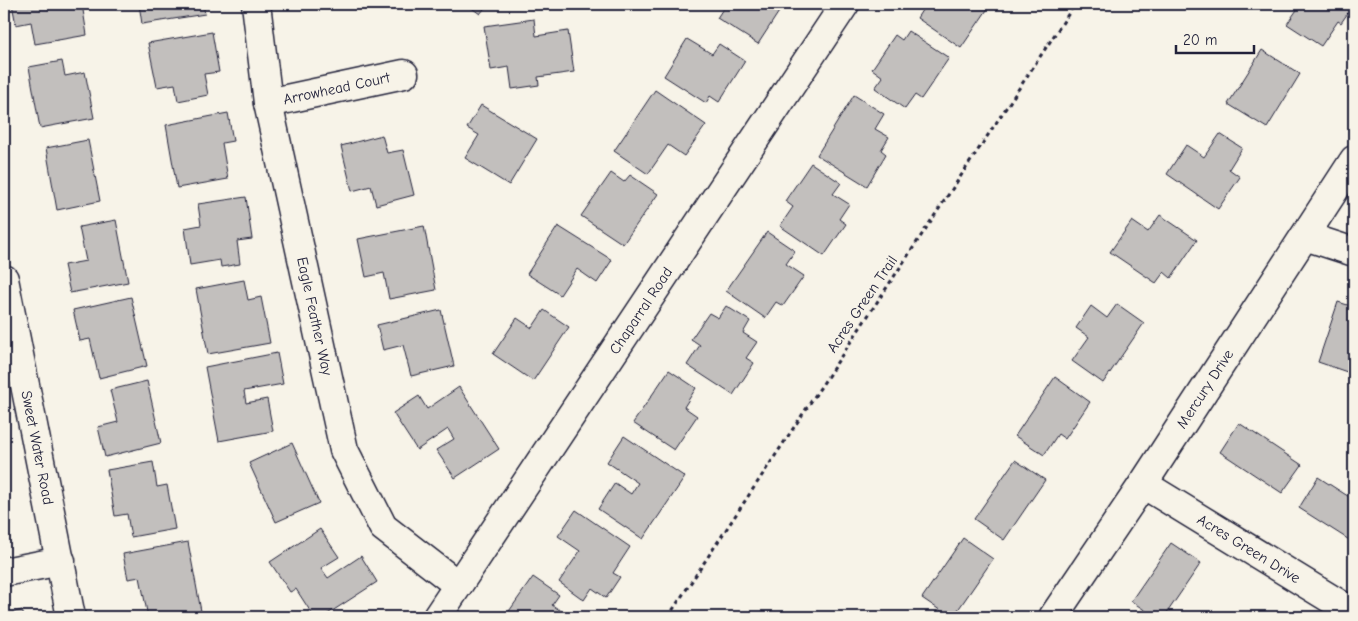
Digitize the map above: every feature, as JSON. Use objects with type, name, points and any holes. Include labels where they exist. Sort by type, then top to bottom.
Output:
[{"type":"street","name":"Eagle Feather Way","points":[[256,4],[268,103],[344,450],[383,527],[458,585]]},
{"type":"street","name":"Chaparral Road","points":[[436,617],[845,4]]},
{"type":"street","name":"Arrowhead Court","points":[[268,103],[404,74]]},
{"type":"street","name":"Mercury Drive","points":[[1053,617],[1143,484],[1354,160]]},
{"type":"street","points":[[1305,236],[1354,252]]},
{"type":"street","name":"Sweet Water Road","points":[[4,279],[71,617]]},
{"type":"street","name":"Acres Green Drive","points":[[1143,484],[1354,614]]},
{"type":"street","points":[[4,572],[61,561]]},
{"type":"path","name":"Acres Green Trail","points":[[668,617],[1075,4]]},
{"type":"building","points":[[12,4],[82,4],[87,35],[35,44],[31,22],[16,25]]},
{"type":"building","points":[[139,4],[203,4],[205,14],[142,24]]},
{"type":"building","points":[[466,4],[488,4],[480,14]]},
{"type":"building","points":[[726,4],[784,4],[758,44],[717,18]]},
{"type":"building","points":[[926,4],[991,4],[961,48],[917,18]]},
{"type":"building","points":[[1301,4],[1354,4],[1341,23],[1338,21],[1321,46],[1287,24]]},
{"type":"building","points":[[534,19],[536,36],[568,31],[574,72],[538,77],[539,85],[512,89],[509,67],[491,70],[484,26]]},
{"type":"building","points":[[908,31],[949,58],[921,99],[915,95],[905,109],[875,88],[883,77],[872,69],[895,35],[902,40]]},
{"type":"building","points":[[212,32],[219,72],[204,74],[208,95],[178,101],[175,84],[157,87],[148,43]]},
{"type":"building","points":[[687,39],[712,54],[719,44],[745,61],[719,102],[710,96],[706,103],[664,76]]},
{"type":"building","points":[[1262,50],[1300,74],[1267,128],[1228,104]]},
{"type":"building","points":[[62,61],[65,76],[85,72],[94,118],[40,128],[29,67]]},
{"type":"building","points":[[655,90],[706,125],[684,156],[668,145],[648,174],[614,151]]},
{"type":"building","points":[[854,95],[884,114],[875,129],[889,137],[881,150],[886,154],[867,186],[817,155]]},
{"type":"building","points":[[481,105],[537,139],[509,185],[465,158],[479,135],[467,128]]},
{"type":"building","points":[[228,113],[233,141],[222,143],[228,179],[177,188],[166,125]]},
{"type":"building","points":[[1220,134],[1242,148],[1229,169],[1240,177],[1218,209],[1167,174],[1186,145],[1204,157]]},
{"type":"building","points":[[382,135],[387,153],[403,150],[414,195],[376,205],[371,186],[352,191],[341,146]]},
{"type":"building","points":[[88,140],[100,201],[57,210],[46,148]]},
{"type":"building","points":[[811,163],[841,183],[833,194],[849,204],[839,219],[846,224],[824,256],[780,226],[793,207],[785,201]]},
{"type":"building","points":[[611,173],[624,182],[630,175],[658,194],[623,244],[581,216]]},
{"type":"building","points":[[246,197],[252,239],[237,241],[240,264],[221,267],[220,260],[190,265],[185,228],[201,225],[198,204]]},
{"type":"building","points":[[1160,215],[1197,240],[1171,278],[1164,272],[1156,283],[1110,252],[1132,221],[1148,232]]},
{"type":"building","points":[[116,220],[128,282],[70,293],[64,265],[86,261],[79,227]]},
{"type":"building","points":[[424,226],[436,290],[389,299],[384,273],[366,277],[358,239]]},
{"type":"building","points":[[558,226],[612,260],[597,283],[577,269],[560,295],[527,274]]},
{"type":"building","points":[[767,232],[795,251],[786,264],[804,276],[783,306],[776,302],[765,318],[726,291]]},
{"type":"building","points":[[244,280],[248,300],[261,297],[270,343],[208,354],[196,289]]},
{"type":"building","points":[[131,297],[147,366],[99,378],[90,339],[80,341],[73,310]]},
{"type":"building","points":[[1338,302],[1354,307],[1353,374],[1318,362]]},
{"type":"building","points":[[1117,304],[1144,323],[1103,383],[1072,361],[1089,337],[1076,328],[1091,306],[1107,318]]},
{"type":"building","points":[[726,306],[750,321],[743,333],[757,342],[746,358],[754,363],[733,395],[687,365],[700,345],[691,339],[709,313],[718,318]]},
{"type":"building","points":[[441,310],[454,366],[411,376],[403,345],[383,350],[377,325]]},
{"type":"building","points":[[544,310],[569,327],[533,381],[493,354],[517,318],[532,328]]},
{"type":"building","points":[[277,353],[283,384],[244,391],[246,403],[267,399],[273,431],[219,441],[205,367]]},
{"type":"building","points":[[669,370],[696,388],[684,407],[697,416],[674,450],[633,423]]},
{"type":"building","points":[[1055,377],[1090,402],[1065,439],[1058,434],[1044,455],[1015,436]]},
{"type":"building","points":[[147,381],[161,443],[105,457],[98,427],[118,422],[110,390]]},
{"type":"building","points":[[459,387],[499,449],[455,478],[436,450],[454,439],[448,429],[417,450],[393,413],[419,396],[427,409]]},
{"type":"building","points":[[1239,423],[1302,465],[1282,493],[1220,452]]},
{"type":"building","points":[[624,436],[685,477],[643,539],[598,509],[615,483],[631,494],[638,483],[607,462]]},
{"type":"building","points":[[292,443],[319,503],[276,522],[249,463]]},
{"type":"building","points":[[1015,460],[1045,480],[1004,540],[974,519]]},
{"type":"building","points":[[153,462],[157,487],[167,485],[175,529],[131,537],[127,514],[115,516],[107,470]]},
{"type":"building","points":[[1318,477],[1354,500],[1354,543],[1299,508]]},
{"type":"building","points":[[576,510],[630,547],[613,573],[620,577],[606,598],[592,588],[584,600],[559,582],[580,551],[558,536]]},
{"type":"building","points":[[320,529],[339,557],[321,568],[328,578],[361,556],[377,582],[323,617],[314,617],[296,589],[290,592],[270,562]]},
{"type":"building","points":[[963,538],[993,559],[953,617],[950,617],[922,598]]},
{"type":"building","points":[[188,542],[201,611],[165,617],[148,617],[140,577],[128,579],[123,554]]},
{"type":"building","points":[[1171,543],[1201,563],[1164,617],[1155,617],[1131,601]]},
{"type":"building","points":[[533,577],[559,595],[552,605],[566,614],[564,617],[505,617]]},
{"type":"building","points":[[22,610],[24,617],[4,617],[4,615]]}]
